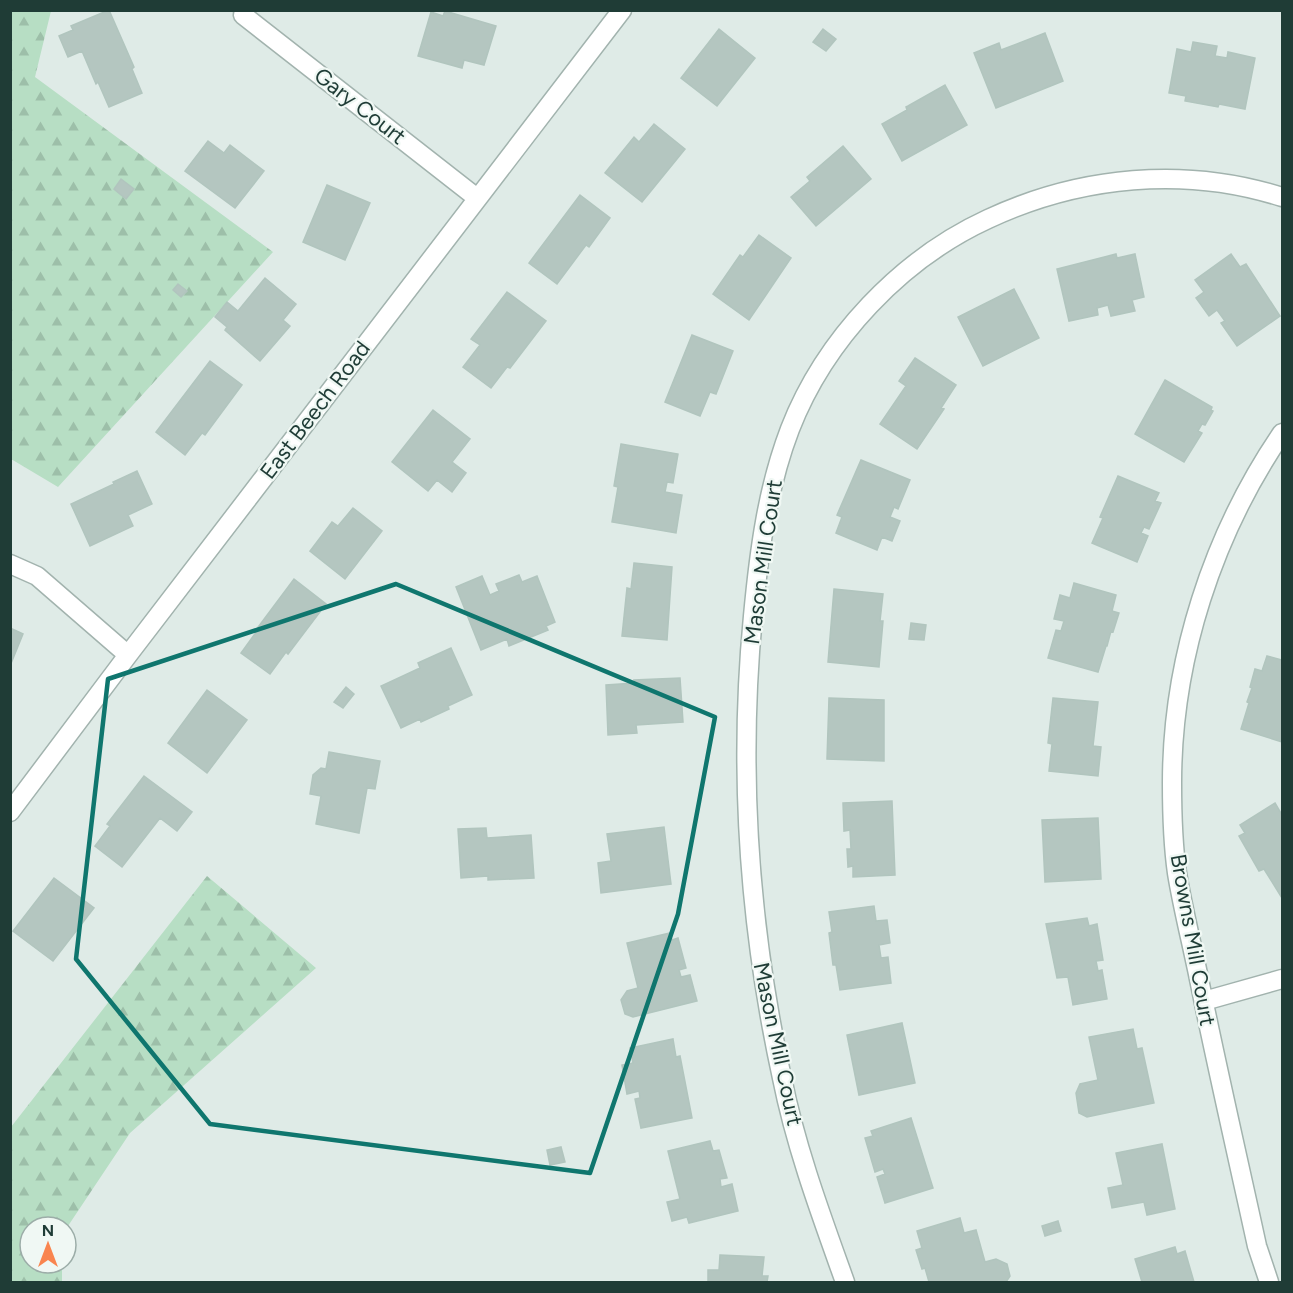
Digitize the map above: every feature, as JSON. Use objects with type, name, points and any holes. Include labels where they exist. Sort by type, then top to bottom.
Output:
[{"type":"street","name":"East Beech Road","points":[[10,812],[622,10]]},
{"type":"street","name":"Gary Court","points":[[243,15],[477,198]]},
{"type":"street","name":"Mason Mill Court","points":[[845,1282],[809,1182],[782,1082],[763,982],[750,878],[746,782],[748,666],[758,564],[767,510],[773,480],[791,426],[815,379],[845,334],[883,292],[923,258],[970,227],[1028,202],[1070,189],[1121,181],[1150,179],[1205,181],[1259,190],[1282,197]]},
{"type":"street","name":"Browns Mill Court","points":[[1269,1282],[1257,1246],[1177,873],[1172,783],[1176,716],[1188,645],[1208,577],[1234,517],[1282,433]]},
{"type":"street","points":[[10,564],[37,576],[128,655]]},
{"type":"street","points":[[1203,1001],[1282,979]]},
{"type":"highlighted area","points":[[396,584],[715,717],[678,914],[590,1173],[210,1124],[76,959],[108,679]]},
{"type":"green space","points":[[11,11],[51,11],[35,77],[273,252],[58,487],[11,459]]},
{"type":"green space","points":[[207,876],[316,968],[130,1133],[75,1215],[18,1215],[18,1275],[62,1275],[62,1282],[11,1282],[11,1127]]},
{"type":"building","points":[[109,10],[134,67],[132,69],[142,93],[109,107],[82,51],[68,57],[59,36],[73,30],[71,26]]},
{"type":"building","points":[[445,11],[496,26],[484,65],[464,60],[462,68],[418,56],[431,12],[443,16]]},
{"type":"building","points":[[719,29],[755,58],[717,106],[681,78]]},
{"type":"building","points":[[823,29],[836,39],[826,51],[813,42]]},
{"type":"building","points":[[1045,33],[1063,81],[996,108],[974,53],[999,43],[1001,50]]},
{"type":"building","points":[[1193,42],[1217,46],[1215,56],[1227,58],[1228,52],[1255,58],[1245,109],[1185,101],[1186,96],[1169,93],[1177,49],[1191,52]]},
{"type":"building","points":[[945,85],[967,125],[902,161],[882,124],[907,110],[906,107]]},
{"type":"building","points":[[654,124],[685,149],[642,202],[605,173],[634,137],[639,142]]},
{"type":"building","points":[[208,141],[224,153],[230,145],[264,171],[235,208],[185,171]]},
{"type":"building","points":[[843,146],[871,179],[816,226],[791,197],[810,181],[807,177]]},
{"type":"building","points":[[121,179],[134,189],[126,199],[114,189]]},
{"type":"building","points":[[327,185],[370,203],[345,260],[303,242]]},
{"type":"building","points":[[580,195],[610,218],[589,247],[586,245],[557,284],[529,263]]},
{"type":"building","points":[[759,235],[791,258],[749,320],[713,294],[740,255],[743,257]]},
{"type":"building","points":[[1116,254],[1117,258],[1135,254],[1144,297],[1132,300],[1135,311],[1111,316],[1108,305],[1097,308],[1098,315],[1069,321],[1057,269]]},
{"type":"building","points":[[1231,254],[1240,267],[1246,264],[1280,316],[1237,346],[1221,323],[1225,321],[1217,310],[1209,316],[1196,298],[1204,292],[1195,280]]},
{"type":"building","points":[[265,278],[296,304],[283,320],[290,326],[260,361],[225,330],[227,327],[215,317],[227,302],[238,311]]},
{"type":"building","points":[[178,284],[187,291],[181,297],[173,290]]},
{"type":"building","points":[[1014,289],[1039,338],[983,366],[958,317]]},
{"type":"building","points":[[507,292],[546,321],[510,368],[507,367],[491,388],[463,367],[480,345],[471,339]]},
{"type":"building","points":[[692,335],[733,351],[716,394],[710,392],[700,416],[665,402]]},
{"type":"building","points":[[915,358],[956,385],[941,408],[944,409],[917,449],[880,424],[906,386],[899,381]]},
{"type":"building","points":[[210,361],[242,385],[205,435],[202,433],[185,455],[156,432]]},
{"type":"building","points":[[1165,380],[1212,407],[1213,411],[1205,425],[1202,424],[1198,431],[1202,433],[1184,462],[1135,434]]},
{"type":"building","points":[[433,410],[470,439],[452,462],[466,473],[452,492],[437,480],[428,491],[392,462]]},
{"type":"building","points":[[621,444],[678,454],[673,483],[667,482],[665,492],[682,495],[676,533],[612,522],[618,487],[614,486]]},
{"type":"building","points":[[861,460],[910,480],[898,509],[894,507],[890,517],[900,521],[892,541],[882,537],[877,550],[836,533],[842,517],[837,515]]},
{"type":"building","points":[[137,471],[152,504],[128,515],[133,526],[90,546],[71,504]]},
{"type":"building","points":[[1118,476],[1159,493],[1155,501],[1161,503],[1149,529],[1144,527],[1141,533],[1148,536],[1137,562],[1092,543],[1103,518],[1100,517]]},
{"type":"building","points":[[353,508],[382,531],[345,579],[310,551],[332,522],[338,526]]},
{"type":"building","points":[[634,563],[672,567],[667,640],[622,636],[627,588],[631,589]]},
{"type":"building","points":[[519,575],[522,582],[537,576],[555,622],[546,626],[548,630],[509,646],[507,639],[481,650],[456,587],[482,576],[490,595],[499,591],[496,584]]},
{"type":"building","points":[[294,579],[326,604],[270,674],[241,653]]},
{"type":"building","points":[[1074,583],[1116,595],[1112,611],[1119,613],[1098,672],[1048,658],[1056,630],[1061,631],[1064,621],[1054,619],[1060,595],[1070,598]]},
{"type":"building","points":[[834,589],[883,594],[879,667],[828,662]]},
{"type":"building","points":[[911,623],[926,625],[924,640],[909,639]]},
{"type":"building","points":[[10,628],[23,634],[10,666]]},
{"type":"building","points":[[451,648],[472,695],[448,706],[449,709],[401,728],[381,686],[420,668],[418,663]]},
{"type":"building","points":[[1267,656],[1282,660],[1282,742],[1241,729],[1249,703],[1247,702],[1255,669],[1262,671]]},
{"type":"building","points":[[680,678],[683,722],[636,725],[637,733],[608,735],[606,685],[635,683],[634,680]]},
{"type":"building","points":[[346,687],[354,694],[343,708],[334,702]]},
{"type":"building","points":[[207,690],[247,720],[207,773],[168,743]]},
{"type":"building","points":[[829,698],[884,700],[884,761],[827,759]]},
{"type":"building","points":[[1053,698],[1098,702],[1093,746],[1101,747],[1098,776],[1049,771],[1052,744],[1048,743]]},
{"type":"building","points":[[329,752],[380,761],[375,789],[367,788],[359,833],[316,824],[321,796],[310,794],[313,775],[321,768],[326,769]]},
{"type":"building","points":[[144,776],[192,812],[177,831],[160,818],[122,867],[95,846],[110,826],[107,824]]},
{"type":"building","points":[[892,801],[895,875],[853,877],[853,866],[848,867],[847,849],[851,849],[850,830],[844,831],[843,803]]},
{"type":"building","points":[[1275,803],[1282,815],[1282,898],[1264,869],[1259,871],[1239,836],[1245,833],[1240,825]]},
{"type":"building","points":[[1098,818],[1101,879],[1045,882],[1042,820]]},
{"type":"building","points":[[664,827],[671,884],[601,893],[598,863],[611,861],[607,834]]},
{"type":"building","points":[[486,828],[487,838],[531,835],[534,878],[488,880],[488,876],[461,878],[458,829]]},
{"type":"building","points":[[54,878],[94,908],[53,961],[13,931]]},
{"type":"building","points":[[874,906],[876,921],[887,920],[890,943],[879,945],[881,958],[888,957],[891,983],[840,990],[836,965],[833,965],[829,912]]},
{"type":"building","points":[[1087,918],[1089,926],[1097,924],[1103,960],[1096,961],[1098,971],[1102,970],[1107,999],[1073,1005],[1068,977],[1057,978],[1046,924]]},
{"type":"building","points":[[670,933],[672,940],[678,938],[686,968],[679,970],[681,977],[690,975],[697,1001],[633,1017],[625,1014],[621,1000],[627,991],[638,988],[627,943]]},
{"type":"building","points":[[902,1023],[915,1083],[859,1095],[847,1035]]},
{"type":"building","points":[[1133,1029],[1137,1049],[1142,1048],[1154,1103],[1087,1117],[1079,1113],[1076,1093],[1080,1084],[1098,1080],[1089,1037]]},
{"type":"building","points":[[673,1039],[676,1057],[680,1056],[692,1118],[641,1128],[635,1099],[640,1098],[639,1091],[627,1094],[622,1065],[633,1063],[630,1048]]},
{"type":"building","points":[[911,1118],[933,1188],[885,1203],[877,1177],[885,1174],[883,1169],[875,1172],[865,1138],[873,1136],[871,1131]]},
{"type":"building","points":[[710,1141],[713,1151],[719,1150],[727,1178],[720,1179],[721,1187],[732,1184],[738,1211],[689,1223],[687,1217],[672,1221],[667,1202],[680,1199],[668,1151]]},
{"type":"building","points":[[1162,1144],[1175,1209],[1147,1215],[1144,1202],[1112,1208],[1108,1188],[1123,1185],[1116,1153]]},
{"type":"building","points":[[561,1147],[565,1162],[550,1165],[547,1150]]},
{"type":"building","points":[[960,1218],[964,1233],[976,1230],[985,1262],[996,1259],[1007,1264],[1010,1276],[1006,1282],[929,1282],[916,1250],[922,1248],[917,1231]]},
{"type":"building","points":[[1058,1221],[1061,1231],[1045,1236],[1042,1226]]},
{"type":"building","points":[[1175,1247],[1177,1254],[1185,1251],[1194,1282],[1142,1282],[1135,1259]]},
{"type":"building","points":[[720,1255],[764,1257],[762,1276],[768,1276],[767,1282],[708,1282],[708,1270],[719,1270]]}]
